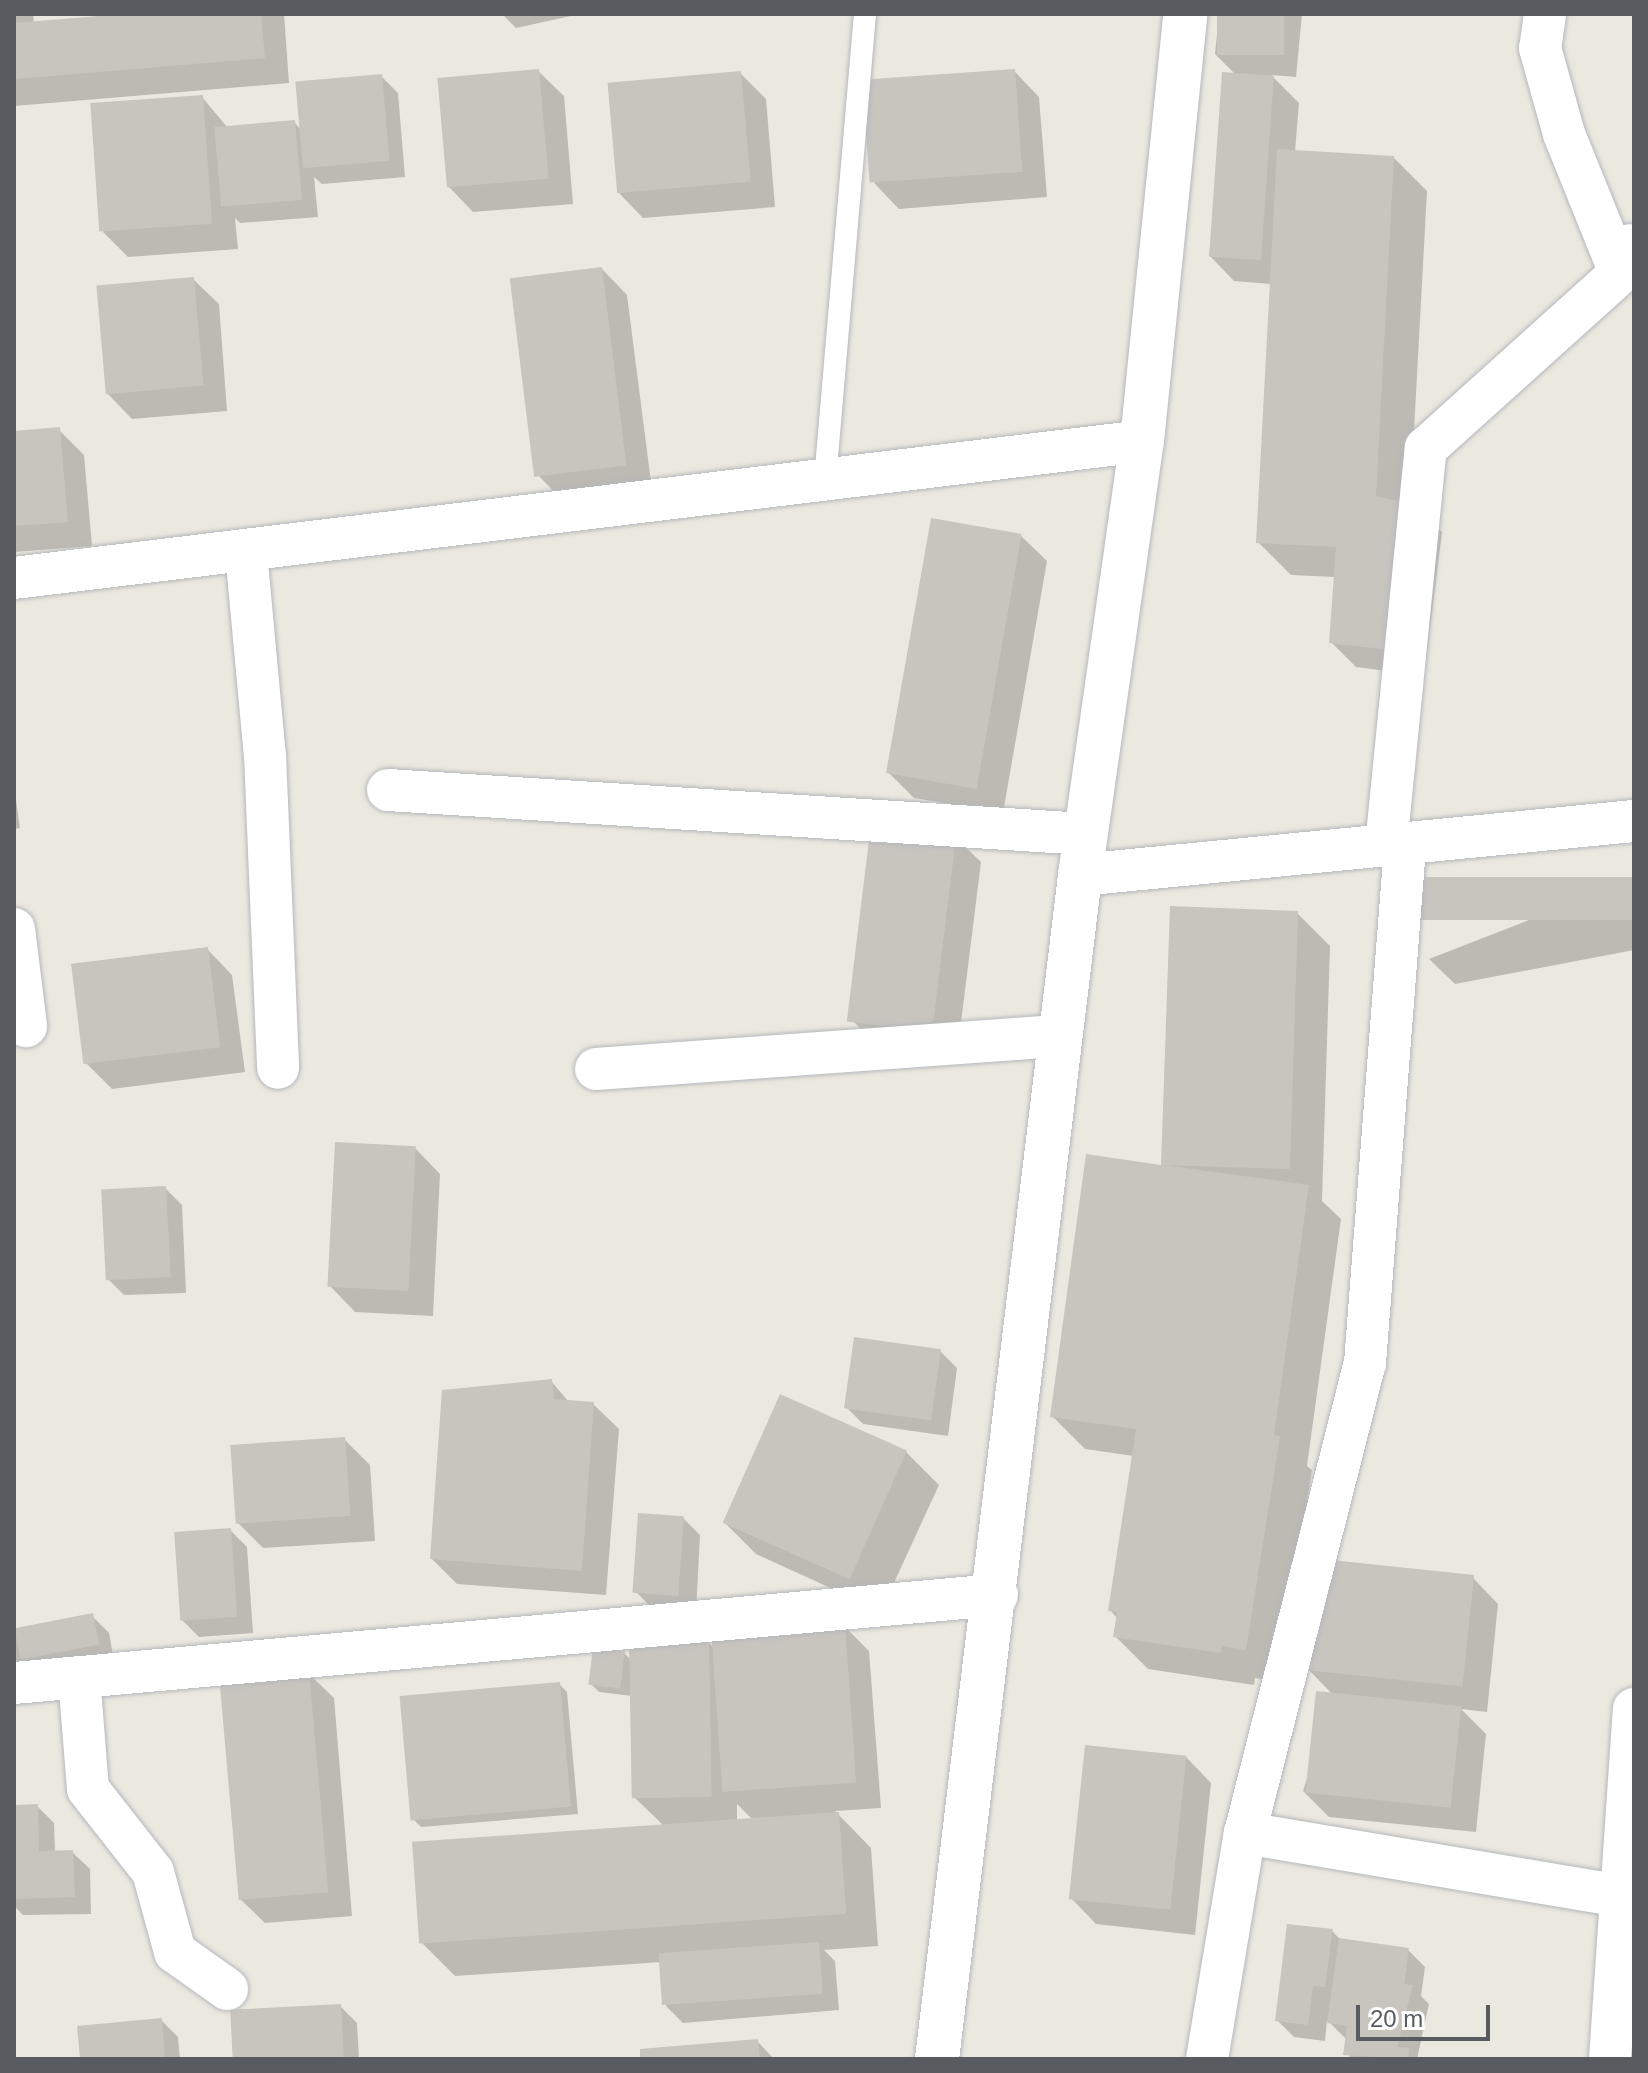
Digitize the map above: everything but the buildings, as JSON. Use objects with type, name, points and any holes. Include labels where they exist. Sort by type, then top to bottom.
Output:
[{"type":"main road","points":[[937,2059],[997,1595],[1083,854],[1142,441],[1185,14]]},
{"type":"street","points":[[1207,2059],[1245,1833],[1365,1363],[1396,846],[1426,448],[1629,255],[1564,134],[1540,48],[1545,14]]},
{"type":"street","points":[[14,578],[1142,441]]},
{"type":"street","points":[[246,552],[265,755],[278,1068]]},
{"type":"street","points":[[388,790],[1083,854],[1396,846],[1634,821]]},
{"type":"street","points":[[14,929],[26,1026]]},
{"type":"street","points":[[596,1069],[1061,1036]]},
{"type":"street","points":[[14,1683],[997,1595]]},
{"type":"street","points":[[79,1677],[88,1789],[153,1872],[175,1952],[227,1989]]},
{"type":"street","points":[[1610,2059],[1634,1709]]},
{"type":"street","points":[[1245,1833],[1623,1896]]},
{"type":"lane","points":[[825,480],[865,14]]}]
